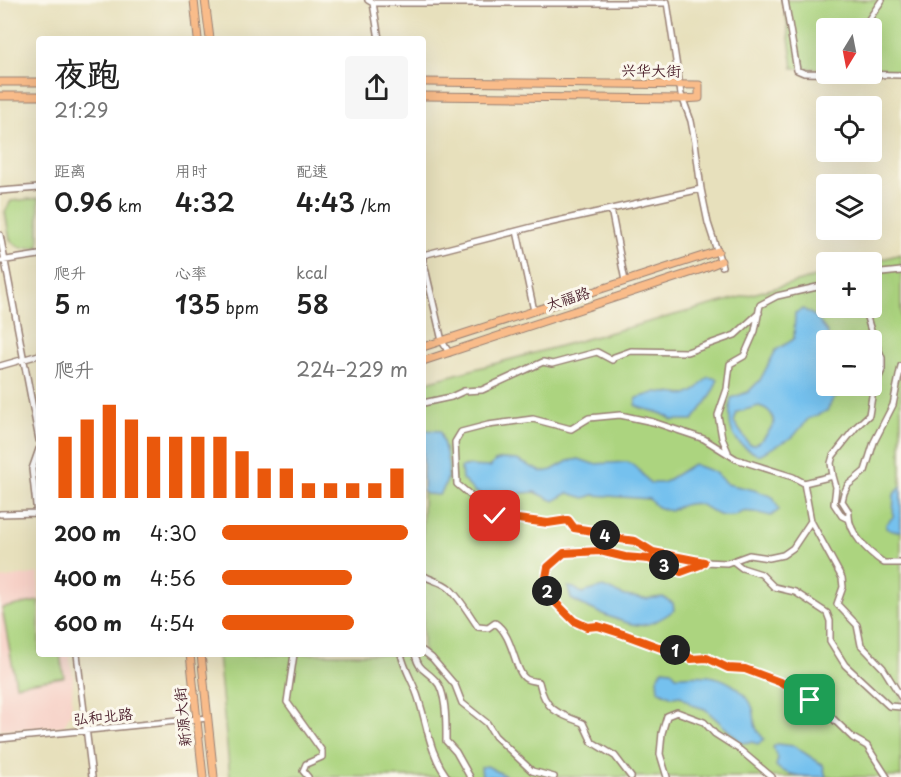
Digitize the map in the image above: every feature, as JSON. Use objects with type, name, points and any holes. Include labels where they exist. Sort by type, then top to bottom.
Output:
[{"type":"main road","points":[[194,0],[196,36]]},
{"type":"main road","points":[[205,0],[210,36]]},
{"type":"main road","points":[[0,82],[36,82]]},
{"type":"main road","name":"兴华大街","points":[[426,82],[699,85],[699,98],[426,96]]},
{"type":"main road","points":[[0,96],[36,96]]},
{"type":"main road","name":"太福路","points":[[426,346],[718,251]]},
{"type":"main road","name":"太福路","points":[[426,360],[722,263]]},
{"type":"main road","name":"新源大街","points":[[190,657],[203,777]]},
{"type":"main road","name":"新源大街","points":[[201,657],[214,777]]},
{"type":"street","points":[[785,0],[796,70],[816,73]]},
{"type":"street","points":[[870,18],[882,0]]},
{"type":"street","points":[[378,36],[371,1],[667,2],[680,86],[691,122],[708,223],[722,263]]},
{"type":"street","points":[[882,75],[901,75]]},
{"type":"street","points":[[0,191],[36,188]]},
{"type":"street","points":[[426,256],[516,231],[701,189]]},
{"type":"street","points":[[612,209],[625,281]]},
{"type":"street","points":[[516,231],[534,311]]},
{"type":"street","points":[[0,235],[36,423]]},
{"type":"street","points":[[3,260],[36,255]]},
{"type":"street","points":[[426,270],[442,341],[449,353]]},
{"type":"street","points":[[882,273],[901,271]]},
{"type":"street","points":[[729,454],[722,438],[718,415],[727,389],[730,364],[744,356],[755,330],[760,305],[777,296],[816,287]]},
{"type":"street","points":[[426,402],[451,397],[464,391],[482,390],[543,362],[552,364],[597,352],[612,360],[614,357],[631,351],[687,352],[735,335],[759,313]]},
{"type":"street","points":[[848,519],[842,516],[834,504],[836,487],[831,463],[833,456],[856,427],[869,415],[873,390],[882,370],[882,358],[867,318]]},
{"type":"street","points":[[0,366],[36,356]]},
{"type":"street","points":[[901,366],[893,405],[874,442],[865,471],[848,485],[843,493],[842,501],[849,512],[848,519],[856,535],[884,563],[901,563]]},
{"type":"street","points":[[811,521],[793,548],[783,555],[769,558],[749,555],[727,563],[704,562],[653,552],[635,541],[574,528],[568,520],[548,523],[495,516],[457,484],[455,442],[461,432],[488,425],[533,419],[571,429],[589,418],[620,415],[704,439],[735,459],[793,477],[804,483],[833,476]]},
{"type":"street","points":[[36,458],[32,469],[36,500]]},
{"type":"street","points":[[804,483],[811,521],[842,578],[843,586],[837,604],[857,625],[861,645],[883,668],[901,697]]},
{"type":"street","points":[[0,514],[36,515]]},
{"type":"street","points":[[704,562],[681,572],[649,559],[625,557],[600,551],[564,553],[548,567],[545,583],[548,595],[574,621],[587,627],[598,626],[661,648],[680,650],[691,659],[707,658],[728,668],[745,669],[793,687],[824,710],[852,738],[867,746],[887,777]]},
{"type":"street","points":[[733,561],[742,568],[761,574],[774,587],[795,592],[827,613],[830,621],[830,641],[845,665],[889,706],[901,707]]},
{"type":"street","points":[[426,576],[450,588],[478,627],[488,628],[495,622],[501,626],[515,652],[522,676],[526,680],[539,682],[542,698],[547,705],[583,723],[592,742],[615,756],[631,777]]},
{"type":"street","points":[[426,653],[455,685],[462,703],[487,723],[495,736],[532,771],[554,777]]},
{"type":"street","points":[[77,657],[92,777]]},
{"type":"street","points":[[294,657],[288,702],[322,751],[322,757],[306,764],[303,771],[308,777]]},
{"type":"street","points":[[402,657],[406,673],[415,688],[439,767],[447,777]]},
{"type":"street","points":[[416,657],[422,671],[436,680],[441,690],[446,741],[456,752],[470,777]]},
{"type":"street","points":[[667,777],[660,754],[662,733],[667,716],[677,712],[704,722],[715,734],[740,750],[772,777]]},
{"type":"street","name":"弘和北路","points":[[0,740],[208,718]]},
{"type":"shaded area","points":[[36,573],[36,657],[70,657],[73,677],[71,712],[64,726],[0,730],[0,579]]},
{"type":"green space","points":[[784,0],[901,0],[901,71],[882,70],[882,18],[816,18],[816,69],[793,68]]},
{"type":"green space","points":[[36,198],[36,247],[21,248],[10,240],[5,212],[11,201]]},
{"type":"green space","points":[[901,254],[901,777],[230,777],[218,657],[426,657],[426,382],[816,277],[816,318],[882,318],[882,259]]},
{"type":"green space","points":[[36,602],[36,657],[61,657],[64,677],[16,685],[2,608]]},
{"type":"water","points":[[803,309],[815,316],[826,330],[816,330],[816,396],[837,396],[827,411],[808,419],[793,437],[759,455],[742,445],[733,433],[730,426],[731,398],[748,392],[760,380],[776,350],[794,339],[795,313]],"holes":[[[759,406],[768,410],[773,417],[774,424],[763,439],[754,445],[749,444],[734,422],[737,412]]]},
{"type":"water","points":[[708,377],[718,379],[711,396],[693,420],[672,420],[663,414],[635,405],[637,398],[657,392],[687,395],[695,391]]},
{"type":"water","points":[[426,430],[440,431],[447,456],[447,479],[439,495],[426,494]]},
{"type":"water","points":[[579,459],[593,464],[628,462],[638,469],[650,483],[663,483],[693,464],[714,472],[727,484],[773,497],[779,510],[771,516],[756,512],[742,512],[734,516],[724,516],[692,503],[670,511],[657,507],[649,499],[593,495],[585,498],[568,493],[554,501],[535,492],[512,494],[508,491],[485,496],[475,492],[462,479],[461,468],[464,466],[490,467],[495,461],[517,460],[542,472]]},
{"type":"water","points":[[901,486],[901,531],[892,531],[886,528],[886,524],[893,517],[894,494]]},
{"type":"water","points":[[568,587],[582,593],[603,587],[625,596],[646,599],[663,597],[673,603],[674,610],[656,621],[636,625],[607,616],[571,599]]},
{"type":"water","points":[[663,669],[671,670],[676,676],[710,676],[732,684],[751,703],[756,727],[764,739],[758,744],[742,743],[705,709],[692,705],[681,696],[672,697],[658,690],[657,678]]},
{"type":"water","points":[[777,744],[794,746],[823,765],[826,777],[799,776],[780,770],[776,766],[778,758],[773,747]]},
{"type":"water","points":[[487,766],[508,777],[482,777],[481,767]]},
{"type":"route","points":[[495,516],[548,523],[568,520],[574,528],[635,541],[653,552],[704,562],[681,572],[649,559],[625,557],[600,551],[564,553],[548,567],[545,583],[548,595],[574,621],[587,627],[598,626],[661,648],[680,650],[691,659],[707,658],[728,668],[745,669],[793,687],[810,700]]}]
